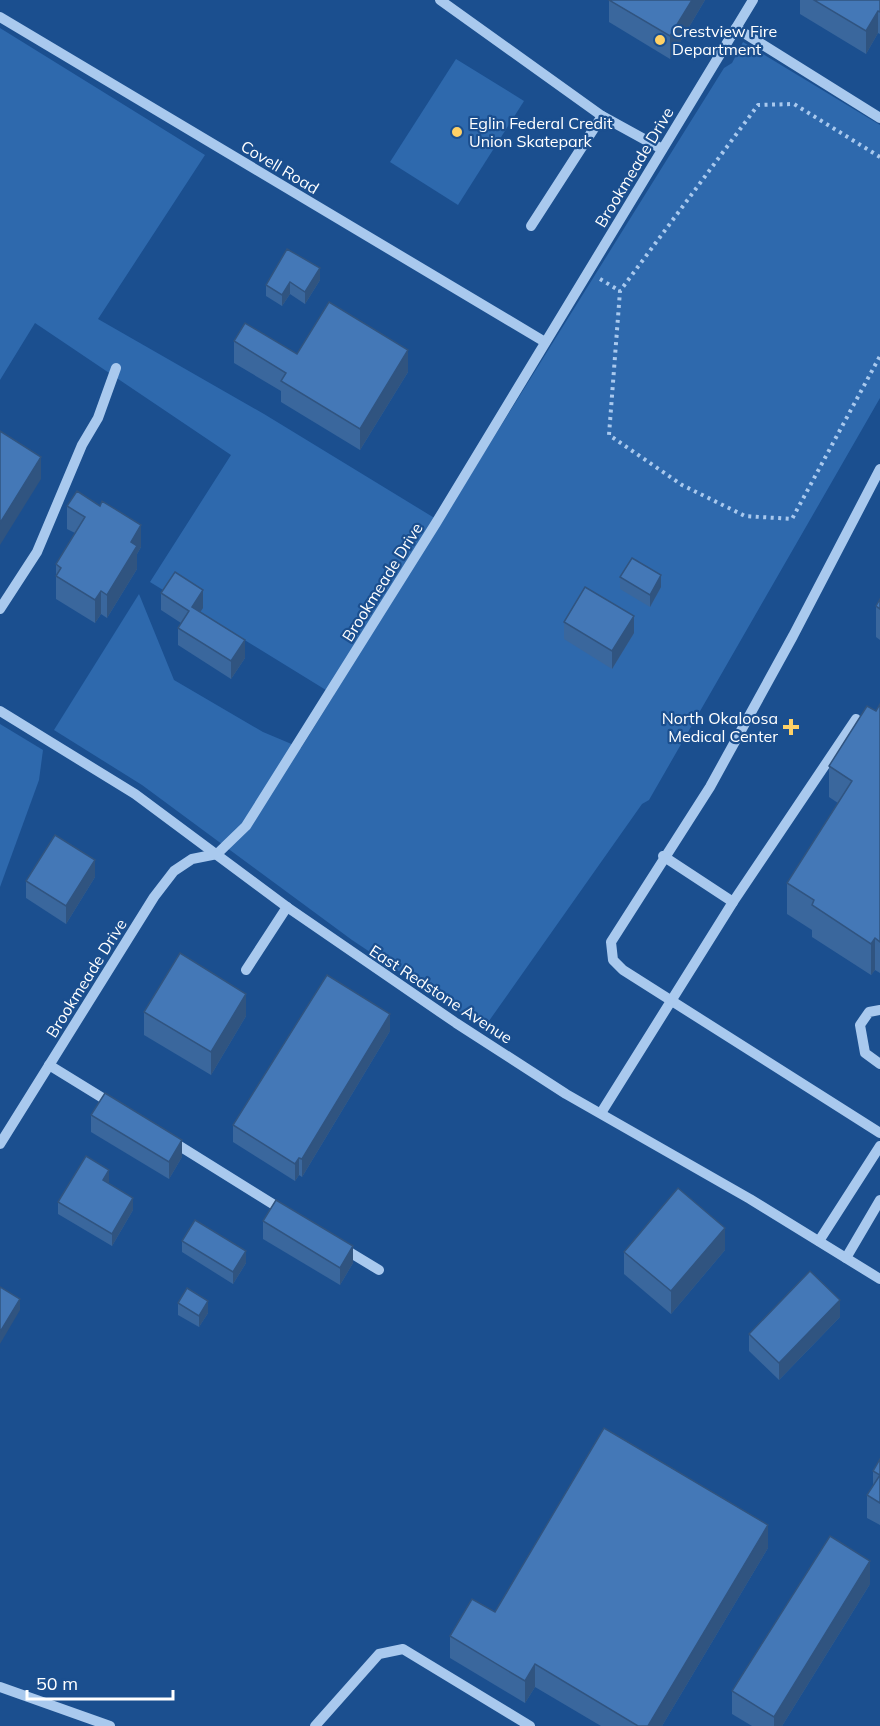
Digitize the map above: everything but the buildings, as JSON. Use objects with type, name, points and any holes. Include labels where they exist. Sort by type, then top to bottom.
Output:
[{"type":"street","points":[[440,0],[602,116],[663,149]]},
{"type":"street","name":"Brookmeade Drive","points":[[0,1144],[154,897],[174,871],[192,859],[217,854],[246,826],[430,533],[753,0]]},
{"type":"street","name":"Covell Road","points":[[0,17],[545,342]]},
{"type":"street","points":[[736,28],[880,118]]},
{"type":"street","points":[[531,225],[602,116]]},
{"type":"street","points":[[0,609],[37,552],[82,446],[98,418],[116,368]]},
{"type":"street","points":[[880,470],[876,484],[710,787],[663,856],[611,942],[613,960],[623,970],[880,1133]]},
{"type":"street","name":"East Redstone Avenue","points":[[0,711],[135,794],[287,907],[456,1023],[601,1113],[880,1279]]},
{"type":"street","points":[[601,1113],[733,902],[856,719]]},
{"type":"street","points":[[663,856],[733,902]]},
{"type":"street","points":[[246,970],[287,907]]},
{"type":"street","points":[[880,1010],[869,1012],[860,1025],[865,1053],[880,1064]]},
{"type":"street","points":[[49,1065],[129,1115]]},
{"type":"street","points":[[159,1133],[299,1221]]},
{"type":"street","points":[[819,1241],[880,1146]]},
{"type":"street","points":[[846,1258],[880,1200]]},
{"type":"street","points":[[329,1239],[379,1270]]},
{"type":"street","points":[[315,1726],[379,1654],[403,1648],[530,1726]]},
{"type":"street","points":[[0,1687],[110,1726]]},
{"type":"path","points":[[880,157],[795,104],[758,105],[620,291],[609,435],[682,485],[745,516],[792,519],[880,356]]},
{"type":"path","points":[[588,272],[620,291]]},
{"type":"shaded area","points":[[0,28],[205,155],[98,319],[264,414],[441,522],[724,68],[732,63],[743,42],[880,125],[880,398],[649,800],[642,804],[484,1028],[352,940],[142,785],[54,730],[139,594],[174,680],[263,732],[301,748],[334,695],[150,582],[231,455],[35,323],[0,380]]},
{"type":"shaded area","name":"Eglin Federal Credit Union Skatepark","points":[[456,59],[524,101],[458,205],[390,162]]},
{"type":"shaded area","points":[[0,724],[43,750],[39,780],[0,887]]},
{"type":"place","name":"Crestview Fire Department","points":[[660,40]]},
{"type":"place","name":"Eglin Federal Credit Union Skatepark","points":[[457,132]]},
{"type":"place","name":"North Okaloosa Medical Center","points":[[791,727]]}]
